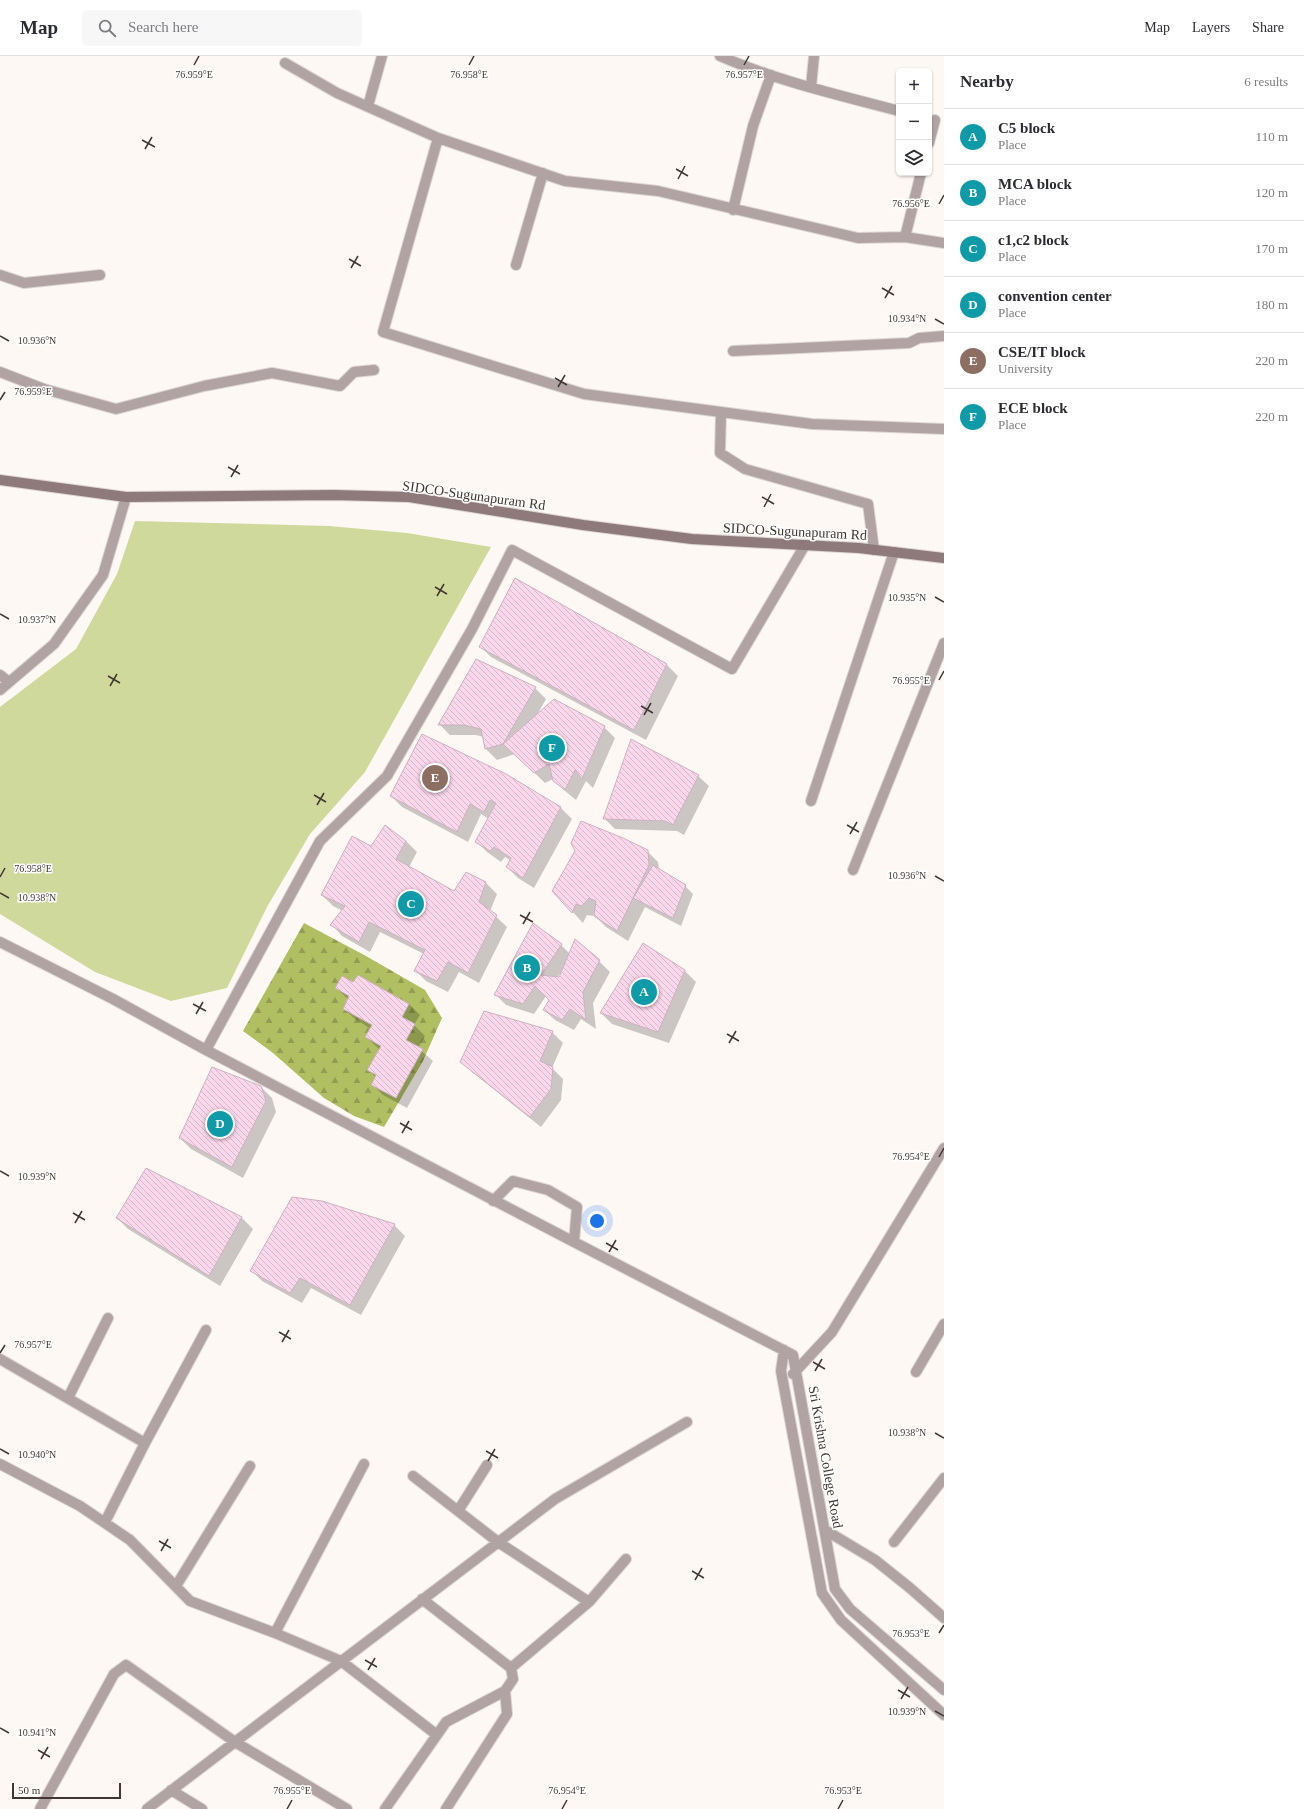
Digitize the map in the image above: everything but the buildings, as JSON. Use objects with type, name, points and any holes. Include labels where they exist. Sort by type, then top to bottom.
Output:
[{"type":"street","points":[[368,106],[382,56]]},
{"type":"street","points":[[720,56],[771,75],[896,110]]},
{"type":"street","points":[[811,87],[814,56]]},
{"type":"street","points":[[285,63],[337,93],[438,138],[565,181],[658,191],[733,210],[858,238],[905,237],[944,243]]},
{"type":"street","points":[[733,210],[754,126],[771,75]]},
{"type":"street","points":[[930,140],[936,121]]},
{"type":"street","points":[[438,138],[383,332],[584,394],[812,424],[944,429]]},
{"type":"street","points":[[516,265],[543,173]]},
{"type":"street","points":[[905,237],[921,176]]},
{"type":"street","points":[[0,275],[24,282],[100,276]]},
{"type":"street","points":[[733,351],[909,343],[919,338],[944,336]]},
{"type":"street","points":[[0,372],[44,389],[116,409],[204,386],[272,373],[340,386],[354,372],[374,370]]},
{"type":"street","points":[[721,412],[720,453],[745,470],[868,504],[874,550]]},
{"type":"street","name":"SIDCO-Sugunapuram Rd","points":[[0,480],[126,497],[334,495],[409,497],[583,525],[692,539],[874,550],[944,558]]},
{"type":"street","points":[[0,690],[54,644],[102,575],[126,497]]},
{"type":"street","points":[[206,1050],[320,841],[387,776],[472,629],[512,550],[732,669],[806,545]]},
{"type":"street","points":[[811,801],[894,552]]},
{"type":"street","points":[[853,870],[944,643]]},
{"type":"street","points":[[0,675],[9,682]]},
{"type":"street","name":"Sri Krishna College Road","points":[[0,942],[113,999],[206,1050],[494,1201],[793,1355],[835,1589],[850,1609],[944,1690]]},
{"type":"street","points":[[784,1385],[832,1332],[944,1148]]},
{"type":"street","points":[[494,1201],[513,1181],[548,1190],[577,1207],[574,1242]]},
{"type":"street","points":[[68,1398],[108,1318]]},
{"type":"street","points":[[916,1372],[944,1324]]},
{"type":"street","points":[[105,1522],[145,1443],[206,1330]]},
{"type":"street","points":[[784,1350],[781,1371],[822,1593],[841,1620],[944,1714]]},
{"type":"street","points":[[0,1360],[145,1443]]},
{"type":"street","points":[[147,1809],[555,1499],[687,1422]]},
{"type":"street","points":[[0,1464],[80,1506],[130,1540],[190,1601],[276,1633],[341,1661],[437,1735]]},
{"type":"street","points":[[276,1633],[364,1464]]},
{"type":"street","points":[[458,1512],[487,1464]]},
{"type":"street","points":[[176,1586],[250,1466]]},
{"type":"street","points":[[413,1476],[498,1542],[589,1602]]},
{"type":"street","points":[[894,1542],[944,1478]]},
{"type":"street","points":[[825,1530],[875,1560],[944,1618]]},
{"type":"street","points":[[510,1668],[589,1602],[626,1559]]},
{"type":"street","points":[[385,1809],[446,1722],[505,1691],[513,1679],[510,1668],[422,1599]]},
{"type":"street","points":[[40,1809],[114,1674],[126,1665],[235,1742],[347,1809]]},
{"type":"street","points":[[446,1809],[507,1714],[505,1691]]},
{"type":"street","points":[[171,1790],[202,1809]]},
{"type":"green space","points":[[135,521],[329,526],[407,533],[491,547],[365,772],[310,834],[267,907],[227,988],[171,1001],[95,972],[0,914],[0,707],[76,649],[117,574]]},
{"type":"green space","points":[[304,923],[425,990],[442,1018],[423,1061],[384,1127],[354,1116],[324,1098],[273,1053],[243,1031]]},
{"type":"place","name":"ECE block","points":[[552,748]]},
{"type":"place","name":"CSE/IT block","points":[[435,778]]},
{"type":"place","name":"c1,c2 block","points":[[411,904]]},
{"type":"place","name":"MCA block","points":[[527,968]]},
{"type":"place","name":"C5 block","points":[[644,992]]},
{"type":"place","name":"convention center","points":[[220,1124]]}]
